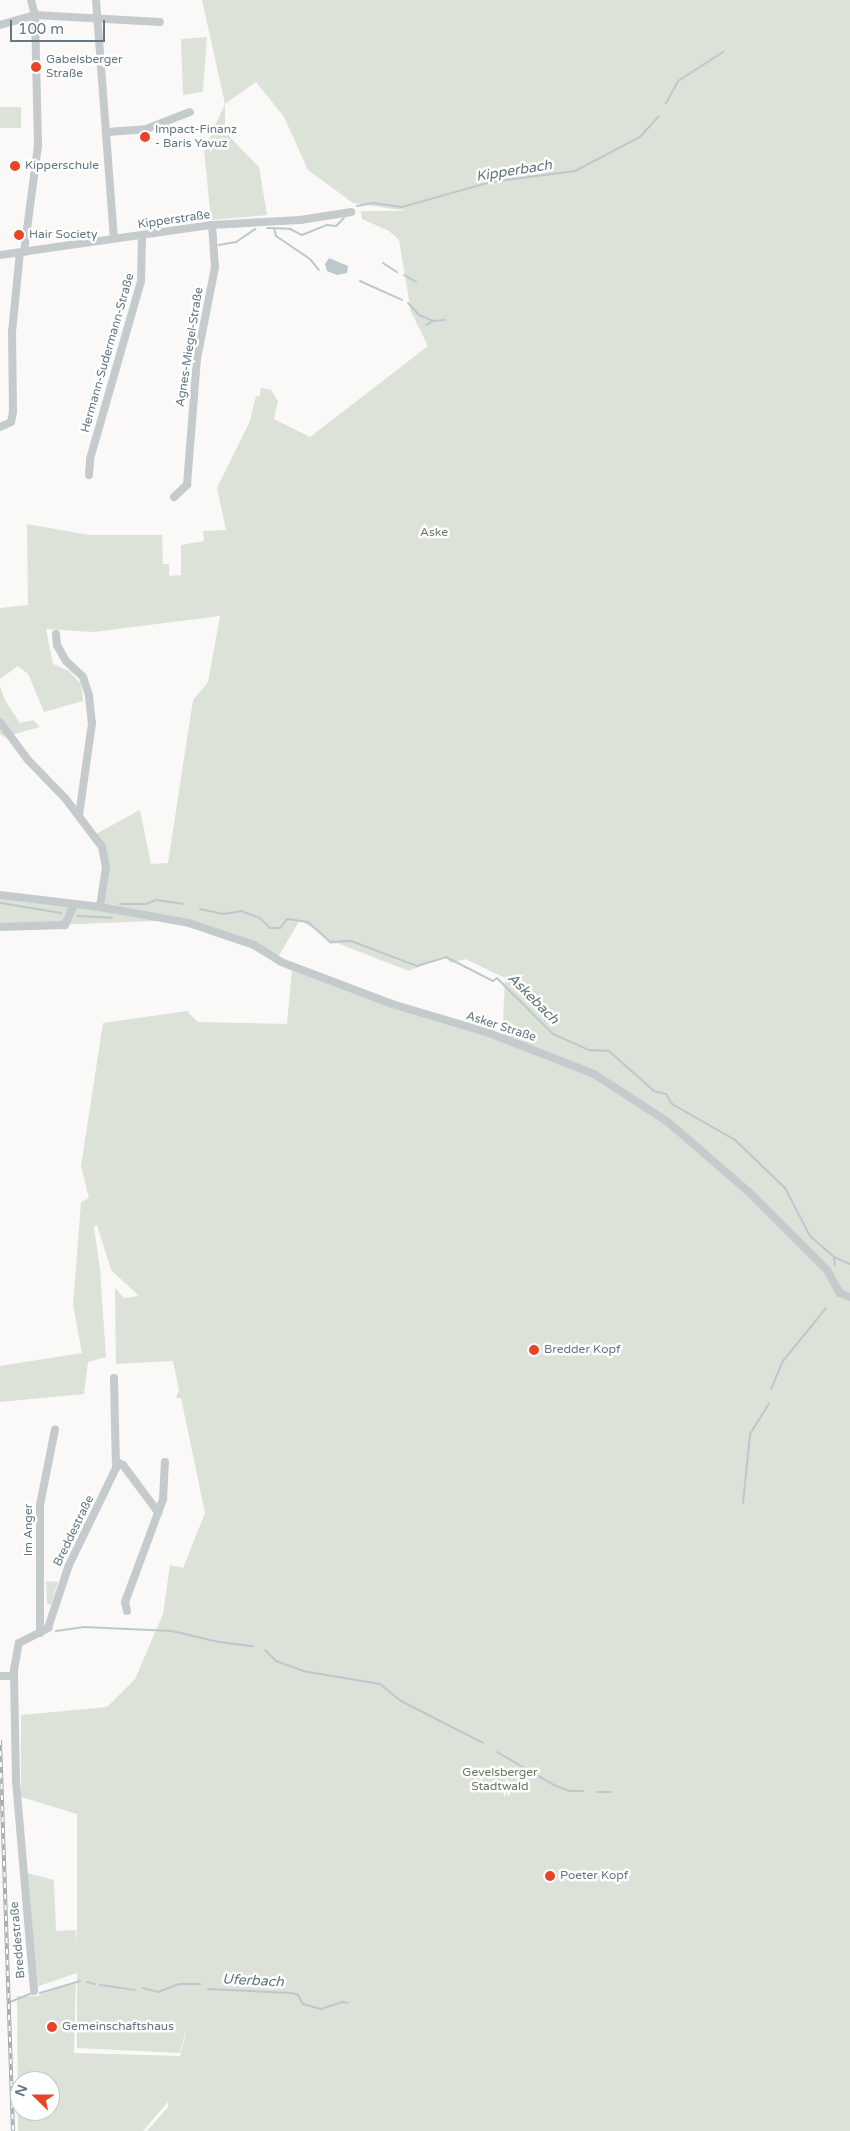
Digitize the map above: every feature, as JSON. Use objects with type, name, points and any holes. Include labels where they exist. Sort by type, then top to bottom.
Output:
[{"type":"street","points":[[0,427],[11,422],[13,412],[12,323],[38,145],[35,15],[31,0]]},
{"type":"street","points":[[96,0],[100,18],[114,238]]},
{"type":"street","points":[[0,25],[35,15],[160,22]]},
{"type":"street","points":[[107,132],[146,129],[190,112]]},
{"type":"street","name":"Kipperstraße","points":[[0,255],[114,238],[212,226],[300,220],[351,212]]},
{"type":"street","name":"Agnes-Miegel-Straße","points":[[174,497],[187,485],[197,359],[215,267],[212,226]]},
{"type":"street","name":"Hermann-Sudermann-Straße","points":[[89,475],[90,459],[141,281],[142,236]]},
{"type":"street","points":[[56,634],[57,645],[66,661],[83,677],[89,696],[92,723],[79,815]]},
{"type":"street","points":[[0,722],[28,760],[79,815],[105,855],[105,881],[100,907]]},
{"type":"street","name":"Asker Straße","points":[[0,895],[74,906],[100,907],[189,923],[254,945],[281,962],[392,1004],[489,1033],[594,1074],[668,1122],[750,1193],[827,1270],[840,1293],[850,1297]]},
{"type":"street","points":[[0,927],[65,925],[74,906]]},
{"type":"street","name":"Breddestraße","points":[[34,1992],[16,1780],[14,1676],[19,1643],[48,1628],[69,1565],[117,1462],[114,1378]]},
{"type":"street","name":"Im Anger","points":[[40,1633],[40,1505],[55,1428]]},
{"type":"street","points":[[117,1462],[124,1465],[158,1512]]},
{"type":"street","points":[[127,1611],[125,1602],[158,1512],[163,1493],[165,1462]]},
{"type":"street","points":[[0,1676],[14,1676]]},
{"type":"green space","points":[[202,0],[850,0],[850,2131],[147,2131],[168,2107],[168,2102],[143,2131],[18,2131],[18,2121],[60,2121],[60,2071],[18,2071],[17,1996],[36,1996],[76,1982],[74,2053],[180,2056],[186,2032],[186,2029],[180,2053],[77,2048],[77,1973],[36,1987],[27,1873],[54,1880],[56,1931],[76,1930],[77,1943],[77,1814],[21,1797],[21,1715],[107,1707],[135,1679],[163,1614],[170,1565],[183,1568],[205,1513],[181,1398],[176,1398],[179,1390],[173,1361],[116,1364],[115,1288],[124,1298],[139,1296],[111,1270],[97,1225],[94,1227],[100,1269],[106,1357],[88,1362],[84,1394],[0,1402],[0,1366],[82,1353],[73,1305],[81,1202],[89,1198],[81,1166],[103,1023],[187,1011],[198,1022],[287,1024],[292,970],[388,1006],[502,1041],[505,978],[465,959],[451,963],[444,956],[409,971],[337,943],[330,944],[322,934],[300,920],[278,957],[195,922],[105,905],[107,851],[94,835],[140,810],[151,864],[168,863],[193,700],[208,682],[220,616],[94,632],[46,629],[53,664],[69,671],[81,684],[83,701],[44,712],[28,674],[18,666],[0,679],[0,608],[28,605],[27,524],[89,535],[162,535],[163,564],[169,564],[169,576],[181,575],[181,545],[204,541],[203,531],[226,530],[217,488],[250,421],[256,396],[259,397],[261,388],[271,390],[278,401],[274,419],[310,437],[428,346],[411,312],[399,240],[389,231],[362,219],[361,211],[407,211],[353,203],[308,170],[284,117],[256,82],[225,104]]},
{"type":"green space","points":[[207,37],[203,92],[183,95],[181,39]]},
{"type":"green space","points":[[225,104],[225,132],[259,167],[267,215],[211,220],[204,150]]},
{"type":"green space","points":[[0,107],[21,107],[21,128],[0,128]]},
{"type":"green space","points":[[0,686],[5,700],[20,723],[33,720],[40,727],[4,737],[0,734]]},
{"type":"green space","points":[[0,895],[158,917],[156,921],[0,927]]},
{"type":"green space","points":[[46,1581],[58,1582],[51,1605],[47,1604]]},
{"type":"shaded area","points":[[329,258],[348,266],[347,273],[337,275],[327,271],[325,264]]},
{"type":"waterway","name":"Kipperbach","points":[[666,103],[678,81],[723,52]]},
{"type":"waterway","name":"Kipperbach","points":[[357,206],[373,203],[402,207],[491,182],[575,171],[640,137],[659,116]]},
{"type":"waterway","name":"Kipperbach","points":[[267,228],[290,229],[302,235],[327,225],[336,226],[344,218]]},
{"type":"waterway","points":[[274,228],[276,236],[310,259],[319,270]]},
{"type":"waterway","name":"Kipperbach","points":[[219,245],[236,242],[255,229]]},
{"type":"waterway","points":[[383,263],[397,272]]},
{"type":"waterway","points":[[404,275],[416,282]]},
{"type":"waterway","points":[[360,281],[402,300]]},
{"type":"waterway","points":[[408,303],[419,315],[433,321],[445,320]]},
{"type":"waterway","points":[[426,325],[433,321]]},
{"type":"waterway","name":"Askebach","points":[[120,904],[146,904],[156,900],[183,904]]},
{"type":"waterway","name":"Askebach","points":[[0,903],[61,913]]},
{"type":"waterway","name":"Askebach","points":[[200,909],[223,914],[241,911],[260,918],[270,928],[280,928],[287,919],[308,922],[330,942],[351,941],[417,966],[446,957],[493,981],[497,978],[553,1034],[589,1050],[609,1051],[654,1091],[666,1094],[672,1104],[735,1140],[785,1188],[810,1236],[834,1257],[850,1264]]},
{"type":"waterway","name":"Askebach","points":[[77,916],[112,918]]},
{"type":"waterway","name":"Askebach","points":[[834,1258],[835,1265]]},
{"type":"waterway","points":[[771,1389],[783,1361],[826,1308]]},
{"type":"waterway","points":[[743,1503],[750,1434],[769,1403]]},
{"type":"waterway","points":[[56,1631],[83,1627],[172,1631],[219,1642],[253,1646]]},
{"type":"waterway","points":[[265,1650],[276,1661],[303,1671],[380,1684],[401,1701],[483,1743]]},
{"type":"waterway","points":[[497,1752],[554,1785],[570,1791],[583,1791]]},
{"type":"waterway","points":[[598,1792],[610,1792]]},
{"type":"waterway","name":"Uferbach","points":[[40,1993],[80,1981]]},
{"type":"waterway","name":"Uferbach","points":[[87,1982],[95,1984]]},
{"type":"waterway","name":"Uferbach","points":[[143,1988],[158,1992],[179,1984],[200,1984]]},
{"type":"waterway","name":"Uferbach","points":[[100,1985],[135,1990]]},
{"type":"waterway","name":"Uferbach","points":[[208,1989],[292,1993],[298,1995],[303,2004],[321,2009],[343,2002],[348,2003]]},
{"type":"waterway","name":"Uferbach","points":[[10,2002],[30,1994]]},
{"type":"railway","points":[[0,1740],[13,2131]]},
{"type":"place","name":"Gabelsberger Straße","points":[[36,67]]},
{"type":"place","name":"Impact-Finanz - Baris Yavuz","points":[[145,137]]},
{"type":"place","name":"Kipperschule","points":[[15,166]]},
{"type":"place","name":"Hair Society","points":[[19,235]]},
{"type":"place","name":"Bredder Kopf","points":[[534,1350]]},
{"type":"place","name":"Poeter Kopf","points":[[550,1876]]},
{"type":"place","name":"Gemeinschaftshaus","points":[[52,2027]]},
{"type":"park label","name":"Aske","points":[[434,533]]},
{"type":"park label","name":"Gevelsberger Stadtwald","points":[[500,1780]]}]
